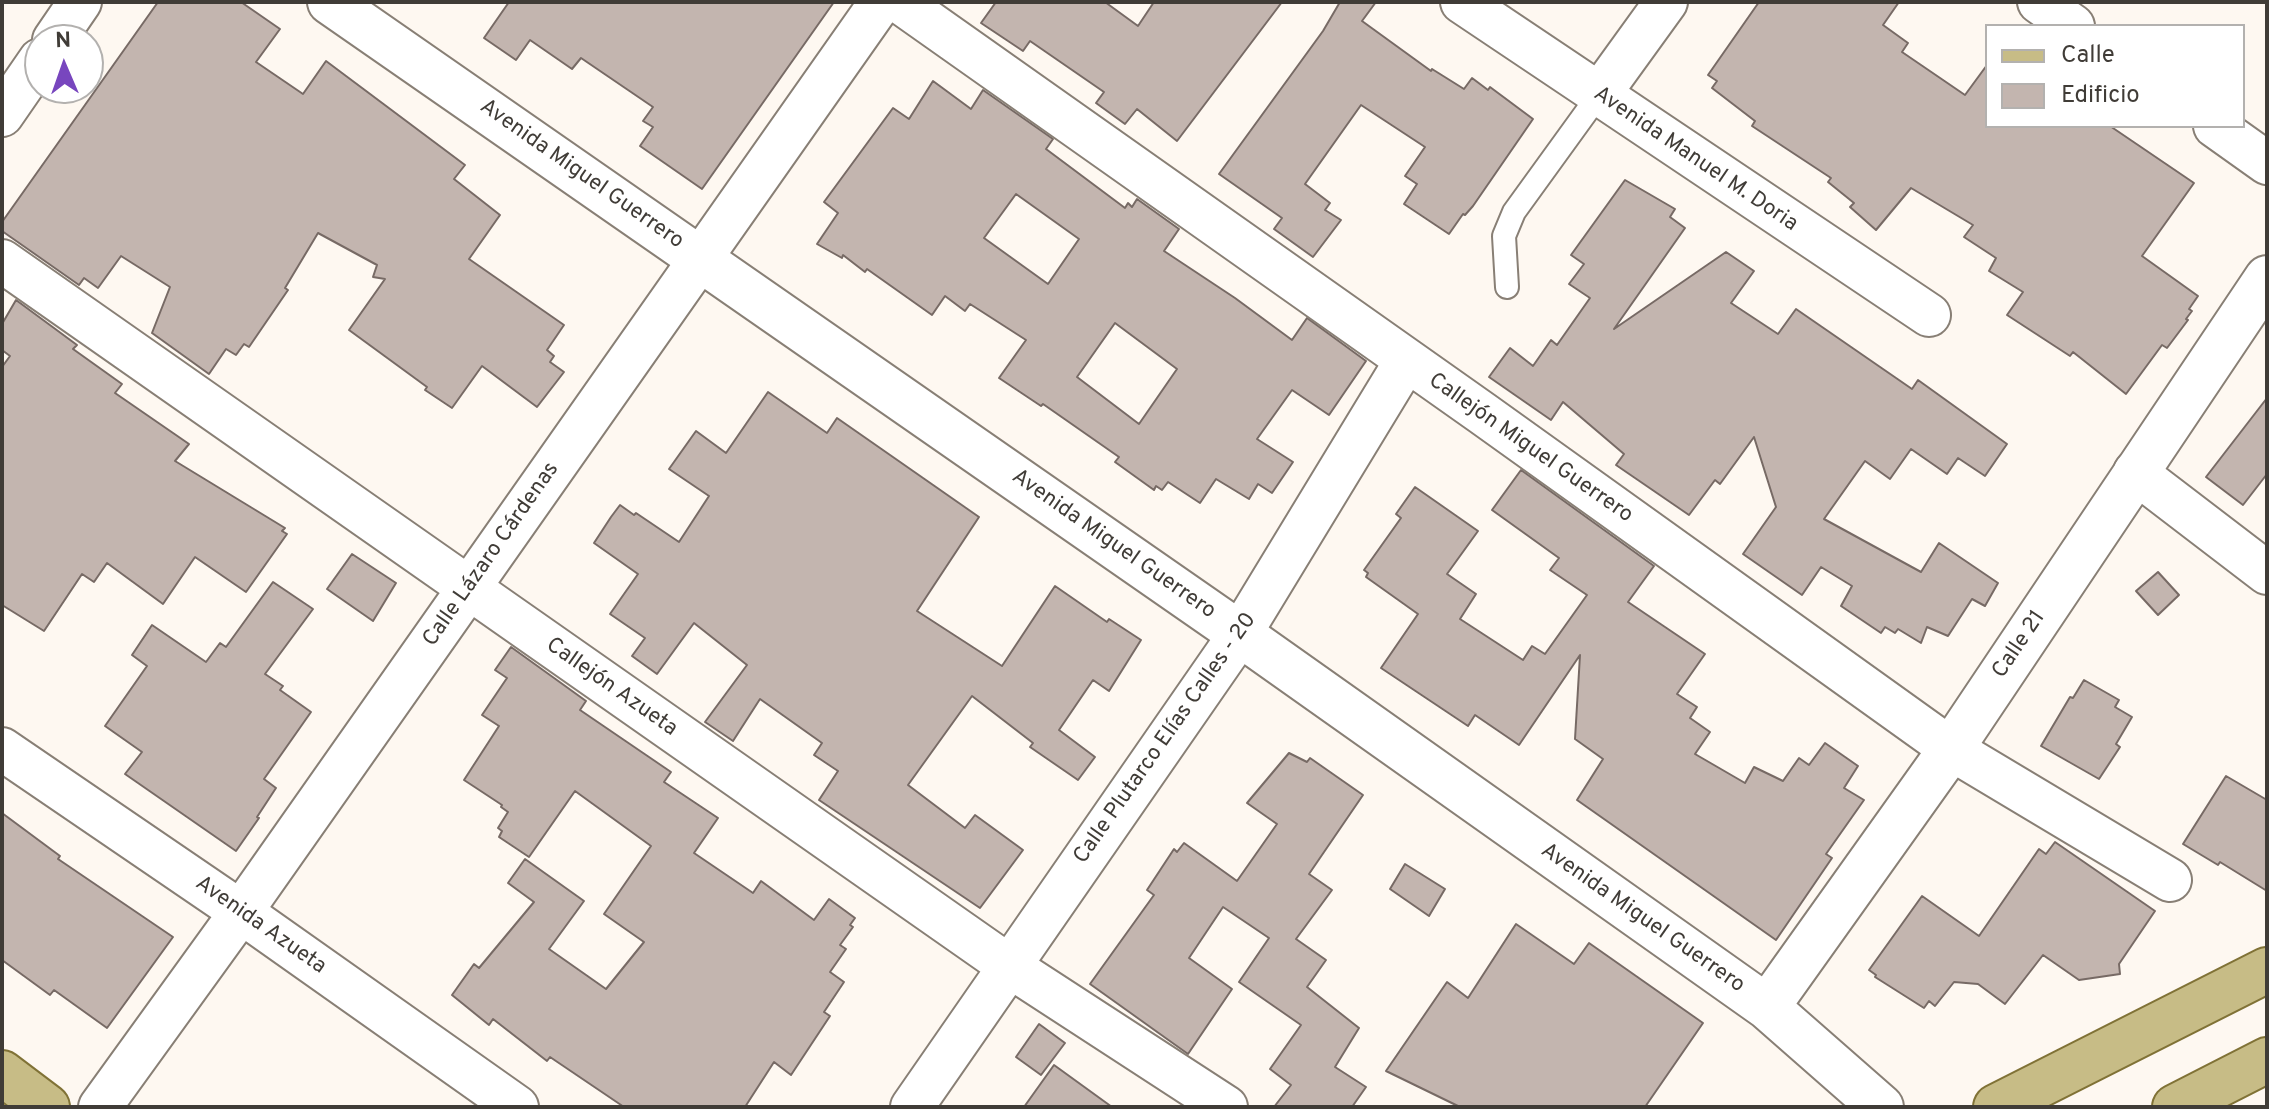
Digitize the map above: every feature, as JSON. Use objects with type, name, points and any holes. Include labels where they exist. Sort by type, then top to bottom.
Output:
[{"type":"main road","points":[[1996,1107],[2267,970]]},
{"type":"main road","points":[[2201,1102],[2267,1060]]},
{"type":"main road","points":[[2,1073],[47,1107]]},
{"type":"street","points":[[65,24],[80,2]]},
{"type":"street","name":"Avenida Miguel Guerrero","points":[[330,2],[1240,634],[1767,1007],[1881,1107]]},
{"type":"street","name":"Calle Lázaro Cárdenas","points":[[100,1107],[241,912],[881,2]]},
{"type":"street","name":"Callejón Miguel Guerrero","points":[[900,2],[1951,749],[2170,880]]},
{"type":"street","name":"Avenida Manuel M. Doria","points":[[1462,2],[1929,315]]},
{"type":"street","points":[[1598,96],[1666,2]]},
{"type":"street","points":[[2039,2],[2070,24]]},
{"type":"street","points":[[2,115],[24,83]]},
{"type":"street","points":[[2218,128],[2267,163]]},
{"type":"street","name":"Callejón Azueta","points":[[2,261],[1009,966],[1226,1107]]},
{"type":"street","name":"Calle 21","points":[[1767,1007],[1951,749],[2267,278]]},
{"type":"street","name":"Calle Plutarco Elías Calles - 20","points":[[912,1107],[1240,634],[1406,361]]},
{"type":"street","points":[[2135,472],[2267,573]]},
{"type":"street","name":"Avenida Azueta","points":[[2,749],[241,912],[517,1107]]},
{"type":"lane","points":[[1507,287],[1504,236],[1514,212],[1598,96]]},
{"type":"building","points":[[158,2],[241,2],[280,29],[256,62],[303,94],[326,61],[465,165],[454,179],[500,215],[469,259],[564,325],[547,350],[554,356],[550,362],[564,372],[537,407],[482,366],[452,408],[349,330],[385,279],[373,277],[377,265],[318,233],[285,288],[288,290],[249,347],[244,344],[236,355],[226,349],[209,374],[152,333],[170,287],[121,256],[98,288],[84,278],[79,285],[2,231],[2,222],[86,104],[104,104],[104,78]]},
{"type":"building","points":[[509,2],[834,2],[702,189],[640,146],[653,127],[643,121],[653,107],[581,58],[572,69],[530,40],[516,60],[484,38]]},
{"type":"building","points":[[996,2],[1105,2],[1138,26],[1154,2],[1282,2],[1177,141],[1137,109],[1125,124],[1096,103],[1104,92],[1030,41],[1023,51],[981,23]]},
{"type":"building","points":[[1340,2],[1376,2],[1362,21],[1431,71],[1464,89],[1472,78],[1488,90],[1490,87],[1533,119],[1473,206],[1449,234],[1404,204],[1417,184],[1405,176],[1425,147],[1361,105],[1305,184],[1330,203],[1325,210],[1341,220],[1313,257],[1274,229],[1282,218],[1219,174],[1323,31]]},
{"type":"building","points":[[1759,2],[1899,2],[1883,25],[1908,43],[1902,52],[1965,95],[1985,68],[1985,128],[2113,128],[2194,183],[2142,256],[2198,296],[2189,309],[2192,311],[2188,320],[2167,348],[2162,345],[2126,394],[2073,352],[2070,356],[2007,315],[2023,292],[1989,271],[1996,258],[1964,237],[1973,225],[1911,188],[1876,230],[1850,207],[1854,203],[1828,182],[1831,178],[1752,126],[1755,121],[1712,88],[1717,81],[1708,75]]},
{"type":"building","points":[[933,81],[971,109],[983,90],[1053,139],[1046,149],[1125,208],[1128,203],[1132,207],[1137,199],[1179,229],[1164,251],[1292,340],[1307,318],[1366,361],[1329,415],[1292,390],[1257,439],[1293,462],[1272,493],[1258,484],[1249,499],[1216,479],[1200,503],[1168,482],[1162,490],[1156,486],[1154,490],[1115,462],[1119,457],[1043,404],[1041,406],[999,378],[1026,340],[970,304],[965,311],[945,296],[932,315],[867,269],[865,272],[843,255],[842,258],[817,244],[838,213],[824,202],[893,108],[909,119]],"holes":[[[1016,194],[1079,239],[1048,284],[984,238]],[[1115,323],[1177,369],[1139,424],[1077,377]]]},
{"type":"building","points":[[1625,180],[1675,209],[1670,217],[1685,228],[1614,329],[1726,252],[1754,271],[1731,303],[1778,334],[1796,309],[1912,389],[1918,380],[2007,444],[1985,476],[1958,458],[1947,474],[1911,449],[1890,479],[1865,461],[1824,519],[1921,572],[1939,543],[1998,583],[1985,606],[1972,599],[1948,636],[1927,627],[1921,643],[1898,629],[1895,633],[1885,627],[1881,633],[1841,606],[1852,586],[1821,567],[1802,595],[1743,554],[1776,507],[1754,437],[1720,484],[1715,480],[1689,515],[1616,465],[1624,454],[1563,402],[1551,420],[1489,377],[1510,348],[1533,366],[1551,340],[1557,345],[1590,298],[1569,284],[1584,264],[1571,255]]},
{"type":"building","points":[[16,300],[77,345],[73,349],[122,384],[115,393],[189,444],[175,461],[285,528],[282,531],[287,534],[246,592],[195,557],[163,604],[107,563],[94,582],[82,574],[44,631],[2,605],[2,367],[10,356],[2,350],[2,324]]},
{"type":"building","points":[[768,392],[827,433],[837,418],[979,517],[917,611],[1002,666],[1055,586],[1107,622],[1109,619],[1141,640],[1109,691],[1093,680],[1059,730],[1095,757],[1078,780],[1030,747],[1033,743],[972,696],[908,785],[965,828],[975,815],[1023,850],[980,908],[819,800],[838,771],[814,755],[822,743],[760,699],[733,741],[705,722],[747,665],[694,623],[657,674],[632,656],[645,638],[610,614],[638,574],[594,543],[611,517],[620,505],[679,542],[709,496],[669,469],[696,431],[726,453]]},
{"type":"building","points":[[2267,398],[2267,474],[2243,505],[2206,477]]},
{"type":"building","points":[[1521,470],[1654,566],[1628,602],[1705,654],[1677,694],[1697,707],[1690,718],[1710,732],[1695,754],[1745,783],[1754,767],[1783,781],[1799,758],[1809,765],[1825,743],[1858,766],[1844,788],[1864,800],[1826,854],[1832,858],[1776,940],[1577,800],[1603,759],[1575,739],[1580,655],[1519,745],[1475,715],[1468,726],[1381,668],[1418,614],[1366,577],[1368,573],[1364,570],[1401,518],[1396,514],[1415,487],[1478,531],[1447,574],[1476,594],[1460,619],[1523,660],[1532,646],[1545,654],[1587,595],[1550,570],[1559,558],[1492,510]]},
{"type":"building","points":[[352,554],[396,583],[373,621],[327,589]]},
{"type":"building","points":[[2158,572],[2179,595],[2158,615],[2136,591]]},
{"type":"building","points":[[273,582],[313,609],[265,674],[283,686],[280,690],[311,712],[264,779],[276,788],[236,851],[125,774],[142,752],[105,726],[147,666],[132,655],[152,625],[206,662],[220,643],[226,647]]},
{"type":"building","points":[[511,647],[586,701],[580,710],[671,772],[664,782],[718,818],[694,853],[753,893],[761,881],[814,920],[829,899],[855,918],[850,925],[853,927],[840,945],[846,949],[830,972],[844,982],[824,1012],[830,1016],[791,1075],[774,1062],[745,1107],[624,1107],[550,1057],[547,1061],[493,1019],[489,1025],[452,995],[474,964],[479,968],[534,902],[508,883],[525,859],[584,901],[549,949],[606,989],[644,942],[604,914],[651,846],[575,791],[529,857],[499,837],[502,831],[498,828],[508,812],[464,780],[499,726],[482,715],[507,678],[495,670]]},
{"type":"building","points":[[2084,680],[2119,700],[2115,707],[2132,717],[2116,744],[2120,747],[2099,779],[2041,746],[2070,697],[2073,698]]},
{"type":"building","points":[[1289,753],[1307,762],[1310,758],[1363,795],[1309,874],[1332,890],[1296,939],[1326,960],[1307,987],[1359,1028],[1335,1067],[1366,1087],[1352,1107],[1274,1107],[1291,1085],[1270,1069],[1301,1025],[1239,982],[1269,938],[1223,907],[1189,958],[1232,989],[1188,1054],[1090,984],[1154,895],[1147,890],[1174,849],[1177,852],[1184,843],[1237,881],[1277,824],[1247,803]]},
{"type":"building","points":[[2226,776],[2267,800],[2267,891],[2183,844]]},
{"type":"building","points":[[2,813],[60,856],[58,859],[173,937],[107,1028],[54,990],[50,995],[2,960]]},
{"type":"building","points":[[2055,842],[2155,911],[2119,964],[2120,974],[2079,980],[2043,955],[2005,1004],[1978,984],[1954,982],[1935,1006],[1929,1001],[1924,1008],[1869,970],[1922,896],[1979,936],[2039,849],[2046,854]]},
{"type":"building","points":[[1405,864],[1445,889],[1429,916],[1390,889]]},
{"type":"building","points":[[1516,924],[1574,964],[1589,943],[1703,1023],[1645,1107],[1460,1107],[1386,1071],[1447,982],[1468,998]]},
{"type":"building","points":[[1039,1024],[1065,1043],[1041,1075],[1016,1057]]},
{"type":"building","points":[[1054,1065],[1112,1107],[1024,1107]]}]
